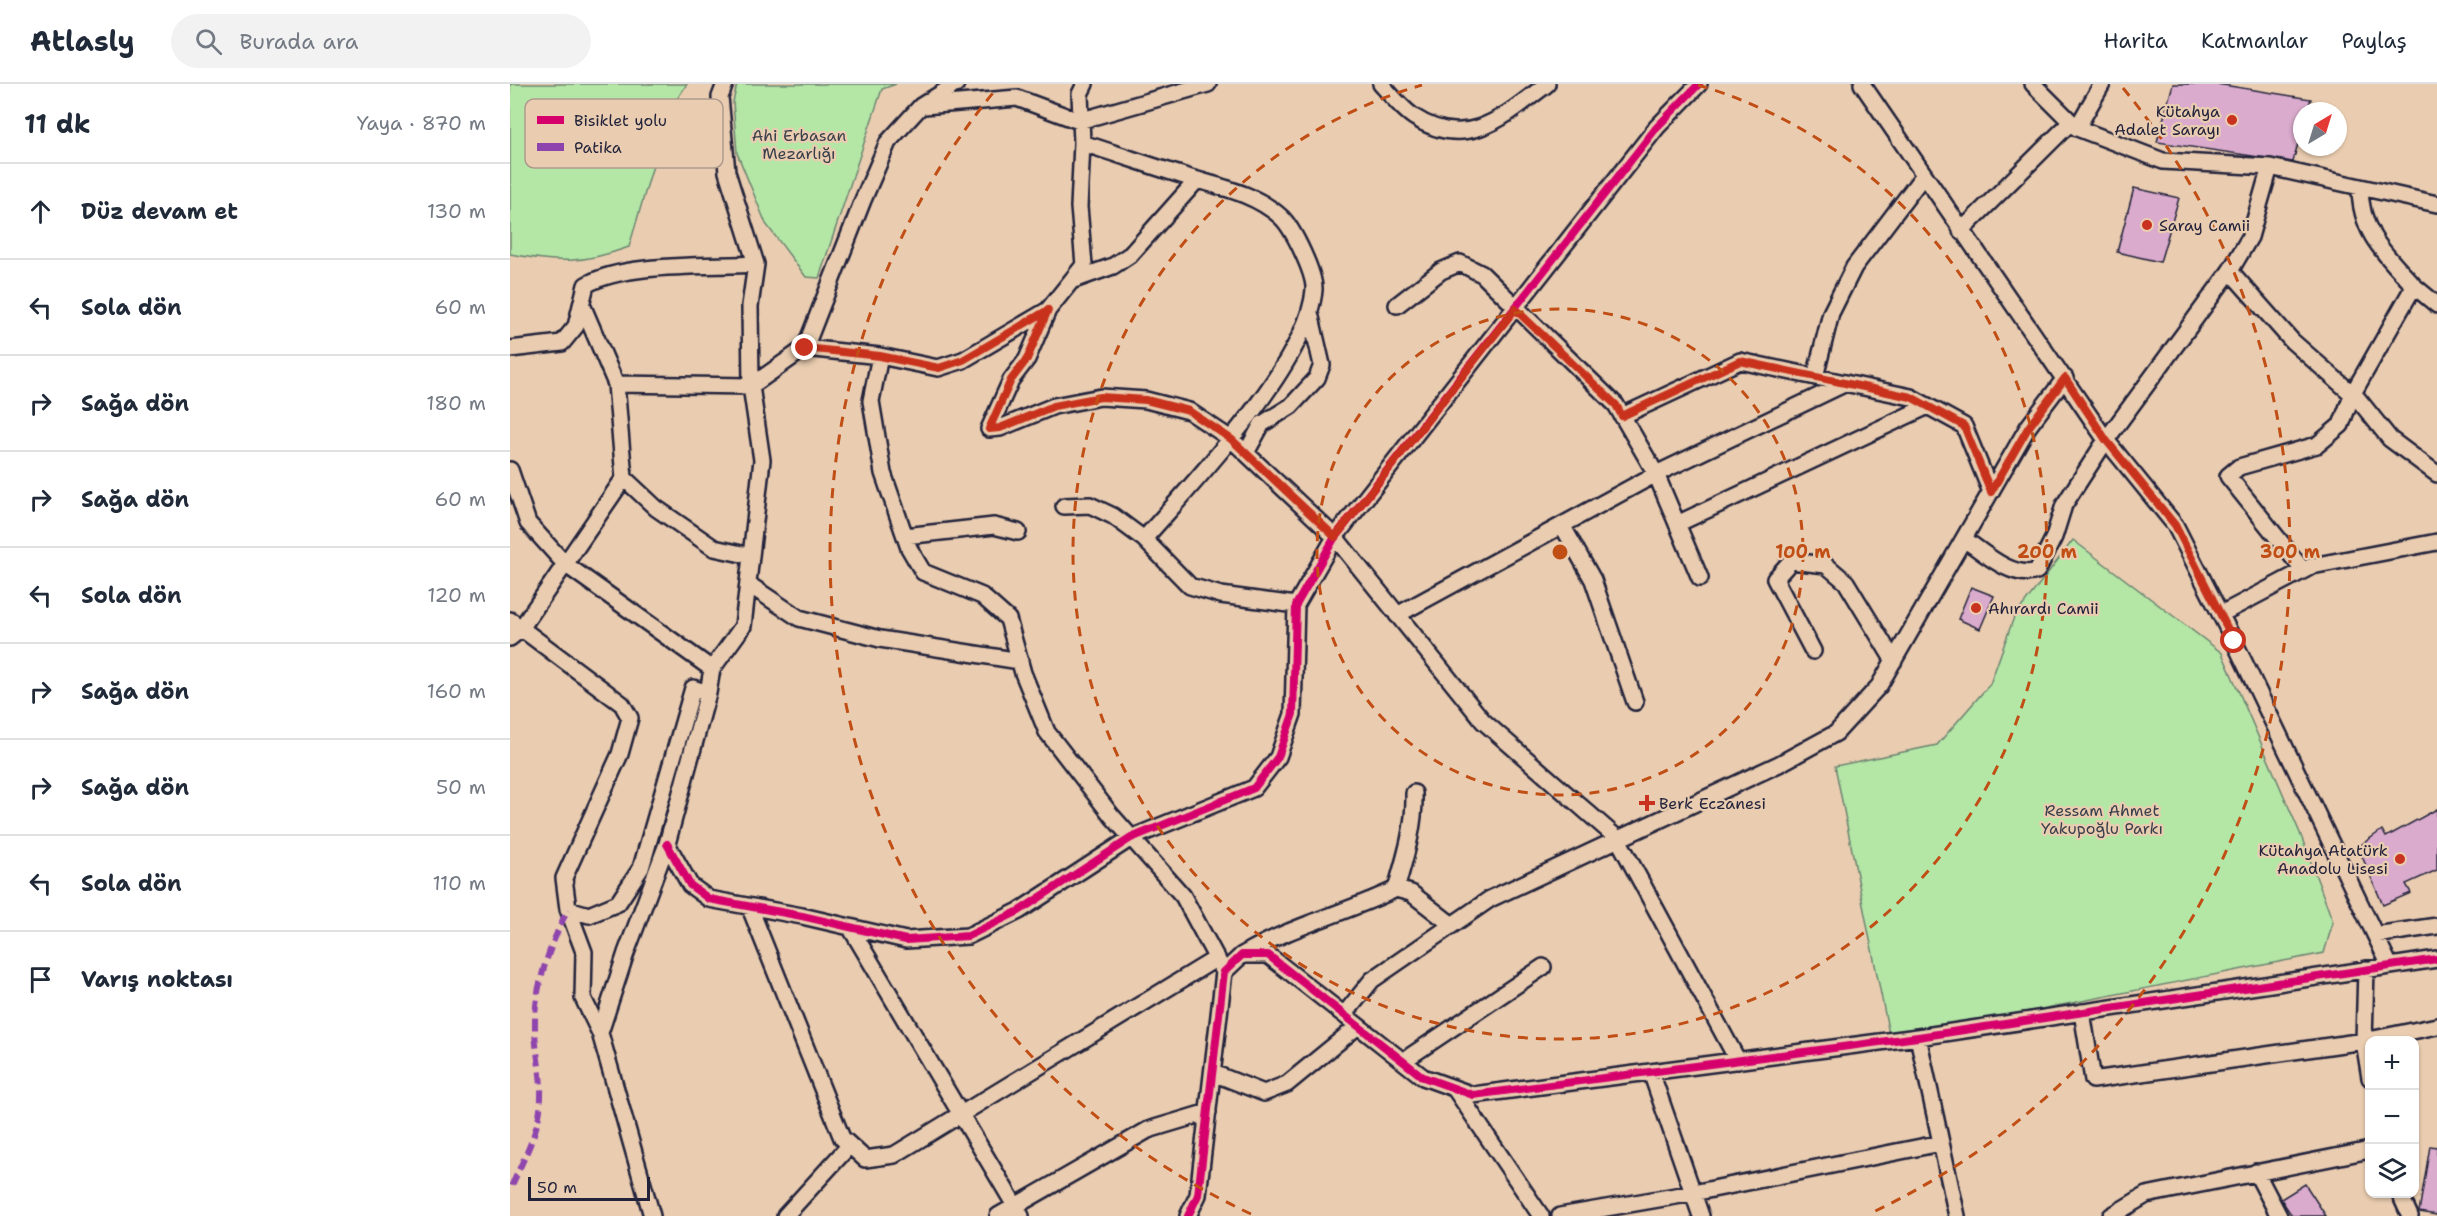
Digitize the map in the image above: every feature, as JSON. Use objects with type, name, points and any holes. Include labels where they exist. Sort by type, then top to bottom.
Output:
[{"type":"street","points":[[720,99],[724,84]]},
{"type":"street","points":[[616,384],[751,386],[805,348],[862,200],[888,142],[921,106],[956,84]]},
{"type":"street","points":[[1085,84],[1080,94],[1082,142],[1079,207],[1084,265],[1048,310],[1027,359],[1011,380],[989,429],[1000,428],[1054,406],[1101,397],[1146,400],[1189,411],[1231,439],[1335,537],[1483,721],[1618,839],[1738,1061]]},
{"type":"street","points":[[921,106],[1017,98],[1080,122],[1208,84]]},
{"type":"street","points":[[1381,84],[1414,117],[1442,130],[1460,133],[1475,131],[1516,107],[1547,84]]},
{"type":"street","points":[[667,844],[690,885],[709,899],[906,940],[969,936],[1019,912],[1131,838],[1254,788],[1278,757],[1293,714],[1296,605],[1335,537],[1657,127],[1698,84]]},
{"type":"street","points":[[1862,84],[2106,440],[2175,525],[2221,614],[2390,966]]},
{"type":"street","points":[[2033,84],[2074,125],[2163,161],[2270,167],[2437,204]]},
{"type":"street","points":[[1961,231],[2074,125],[2102,84]]},
{"type":"street","points":[[600,1033],[626,953],[667,844],[708,693],[712,669],[743,626],[762,460],[751,386],[750,306],[756,264],[727,172],[723,129]]},
{"type":"street","points":[[1082,142],[1246,195],[1282,217],[1301,248],[1314,288],[1310,312],[1292,353],[1231,439],[1144,539]]},
{"type":"street","points":[[1964,540],[2014,571],[2028,575],[2037,571],[2054,537],[2064,505],[2106,440],[2230,271],[2250,237],[2270,167]]},
{"type":"street","points":[[1815,376],[1831,313],[1854,267],[1923,176]]},
{"type":"street","points":[[1071,281],[1113,266],[1131,254],[1197,180]]},
{"type":"street","points":[[2360,187],[2360,209],[2374,242],[2414,286],[2437,305]]},
{"type":"street","points":[[1397,305],[1441,270],[1460,263],[1482,274],[1515,309],[1616,405],[1656,474],[1700,578]]},
{"type":"street","points":[[510,349],[562,343],[576,326],[583,307],[586,285],[600,277],[632,271],[756,264]]},
{"type":"street","points":[[2230,271],[2292,341],[2352,394],[2390,439],[2437,474]]},
{"type":"street","points":[[2303,570],[2228,476],[2240,467],[2317,445],[2341,425],[2352,394],[2414,286]]},
{"type":"street","points":[[583,307],[616,384],[624,478],[565,564],[513,629],[622,704],[630,718],[620,754],[564,878],[568,909],[584,952],[583,999],[600,1033],[652,1216]]},
{"type":"street","points":[[805,348],[880,356],[939,368],[963,360],[1048,310]]},
{"type":"street","points":[[1246,453],[1262,424],[1291,406],[1317,378],[1322,365],[1310,312]]},
{"type":"street","points":[[880,356],[871,401],[883,473],[905,536],[922,572],[982,596],[1008,620],[1020,661],[1047,732],[1131,838],[1183,896],[1221,965],[1213,1073],[1198,1195],[1192,1213]]},
{"type":"street","points":[[1622,416],[1740,361],[1815,376],[1911,397],[1964,426],[1991,492]]},
{"type":"street","points":[[1344,1015],[1372,980],[1490,899],[1779,764],[1836,733],[1879,686],[2028,428],[2065,378]]},
{"type":"street","points":[[1397,615],[1656,474],[1845,383]]},
{"type":"street","points":[[1677,524],[1928,406]]},
{"type":"street","points":[[510,471],[528,523],[565,564],[712,669]]},
{"type":"street","points":[[624,478],[656,508],[714,548],[751,556]]},
{"type":"street","points":[[1064,506],[1090,505],[1113,516],[1144,539],[1190,586],[1221,595],[1296,605]]},
{"type":"street","points":[[1562,525],[1593,580],[1635,702]]},
{"type":"street","points":[[905,536],[994,526],[1018,532]]},
{"type":"street","points":[[2221,614],[2312,566],[2437,542]]},
{"type":"street","points":[[1813,651],[1775,579],[1791,561],[1826,565],[1846,582],[1894,661]]},
{"type":"street","points":[[748,584],[800,618],[880,639],[1020,661]]},
{"type":"street","points":[[568,909],[589,915],[618,903],[641,868],[693,688],[708,693]]},
{"type":"street","points":[[1396,889],[1406,855],[1414,811],[1414,794]]},
{"type":"street","points":[[750,909],[842,1138],[865,1160],[894,1155],[961,1114],[1273,937],[1362,905],[1396,889],[1411,893],[1452,925]]},
{"type":"street","points":[[2375,935],[2437,926]]},
{"type":"street","points":[[850,927],[1017,1210]]},
{"type":"street","points":[[1242,955],[1268,955],[1423,1077],[1473,1095],[1918,1037],[2437,959]]},
{"type":"street","points":[[1403,1061],[1544,967]]},
{"type":"street","points":[[2365,1047],[2366,969]]},
{"type":"street","points":[[2082,1012],[2093,1080],[2364,1041],[2437,1026]]},
{"type":"street","points":[[1213,1073],[1264,1094],[1287,1084],[1358,1026]]},
{"type":"street","points":[[1918,1037],[1957,1216]]},
{"type":"street","points":[[1651,1072],[1701,1216]]},
{"type":"street","points":[[1455,1089],[1541,1216]]},
{"type":"street","points":[[998,1216],[1017,1210],[1148,1130],[1208,1112]]},
{"type":"street","points":[[1560,1216],[1693,1193],[1941,1143]]},
{"type":"street","points":[[785,1216],[849,1146]]},
{"type":"street","points":[[2111,1216],[2146,1195],[2365,1151]]},
{"type":"street","points":[[2256,1172],[2279,1216]]},
{"type":"street","points":[[2402,1198],[2410,1216]]},
{"type":"green space","points":[[510,84],[687,84],[677,99],[525,99],[525,168],[652,168],[629,247],[597,257],[570,260],[510,254]]},
{"type":"green space","name":"Ahi Erbasan Mezarlığı","points":[[737,84],[896,84],[882,89],[819,278],[806,277],[766,224],[737,153],[733,102]]},
{"type":"green space","name":"Ressam Ahmet Yakupoğlu Parkı","points":[[2073,540],[2222,653],[2300,833],[2333,922],[2324,953],[1890,1039],[1835,766],[1937,745],[1990,684],[2014,617]]},
{"type":"building","name":"Kütahya Adalet Sarayı","points":[[2173,84],[2217,84],[2311,99],[2310,102],[2293,102],[2293,162],[2157,142]]},
{"type":"building","name":"Saray Camii","points":[[2134,188],[2179,198],[2160,262],[2117,252]]},
{"type":"building","name":"Ahırardı Camii","points":[[1971,587],[1994,596],[1980,629],[1958,619]]},
{"type":"building","name":"Kütahya Atatürk Anadolu Lisesi","points":[[2437,809],[2437,870],[2406,884],[2411,893],[2383,905],[2358,847],[2382,830],[2386,837]]},
{"type":"building","points":[[2430,1146],[2437,1147],[2437,1215],[2419,1212]]},
{"type":"building","points":[[2305,1184],[2326,1216],[2292,1216],[2281,1199]]},
{"type":"marked path","points":[[510,1182],[513,1183],[532,1141],[538,1119],[541,1088],[535,1036],[537,997],[549,952],[568,909]]},
{"type":"cycle path","points":[[667,844],[690,885],[709,899],[802,916],[906,940],[968,936],[1019,911],[1131,838],[1254,788],[1278,757],[1293,714],[1296,605],[1335,537],[1657,127],[1699,84]]},
{"type":"cycle path","points":[[1188,1216],[1198,1195],[1224,972],[1242,955],[1268,955],[1423,1077],[1473,1095],[1918,1037],[2437,959]]},
{"type":"place","name":"Kütahya Adalet Sarayı","points":[[2232,120]]},
{"type":"place","name":"Saray Camii","points":[[2147,225]]},
{"type":"place","name":"Ahırardı Camii","points":[[1976,608]]},
{"type":"place","name":"Berk Eczanesi","points":[[1647,803]]},
{"type":"place","name":"Kütahya Atatürk Anadolu Lisesi","points":[[2400,859]]},
{"type":"route","points":[[805,348],[880,356],[939,368],[963,360],[1048,310],[1027,359],[1011,380],[989,429],[1000,428],[1054,406],[1101,397],[1146,400],[1189,411],[1231,439],[1335,537],[1515,309],[1616,405],[1622,416],[1740,361],[1911,397],[1964,426],[1991,492],[2028,428],[2065,378],[2106,440],[2175,525],[2234,641]]}]
